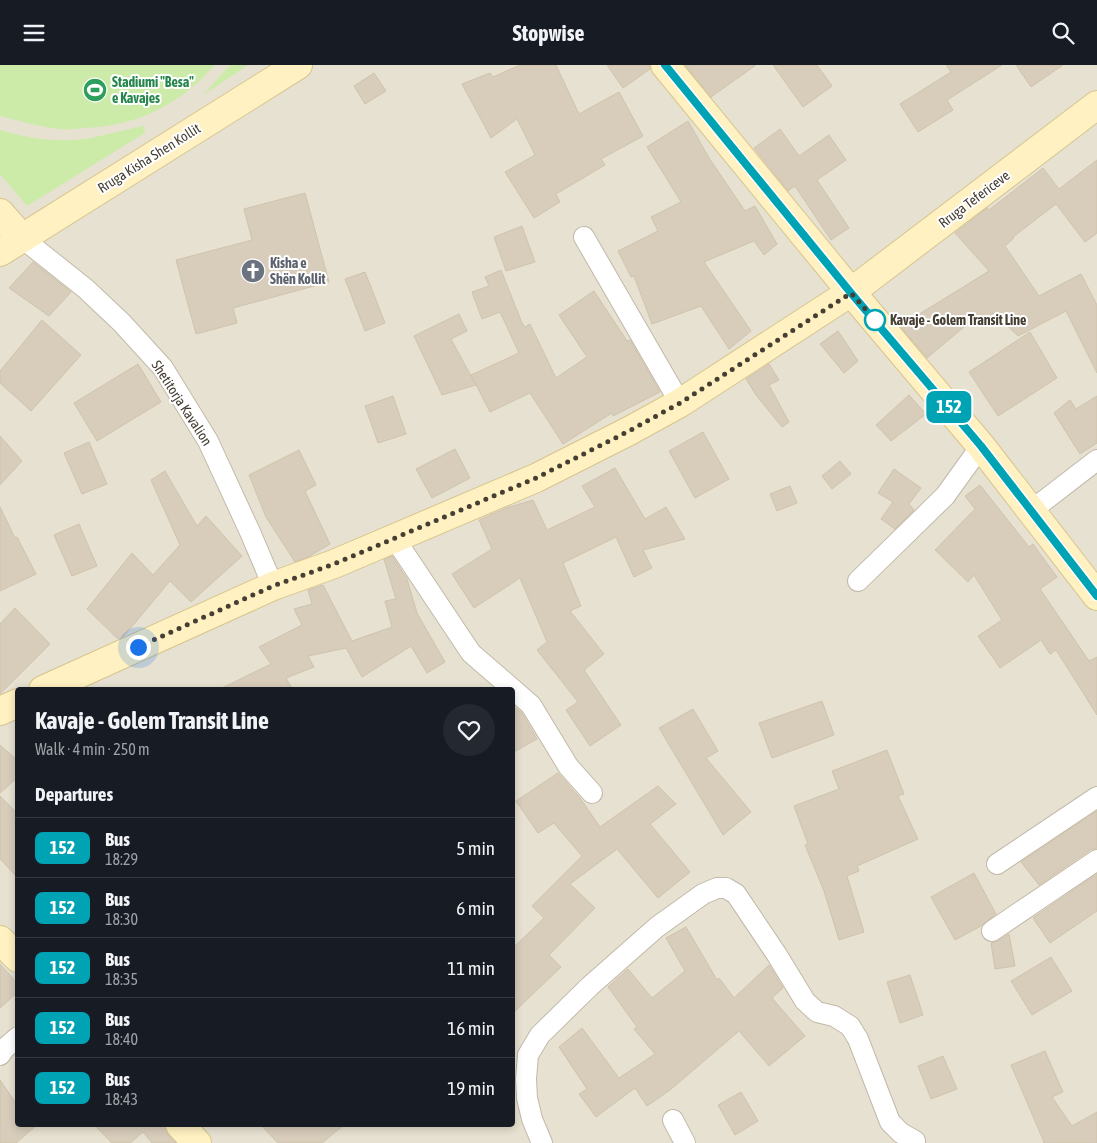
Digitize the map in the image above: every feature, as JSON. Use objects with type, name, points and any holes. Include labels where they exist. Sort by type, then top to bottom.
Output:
[{"type":"street","name":"Rruga Kisha Shen Kollit","points":[[0,252],[298,65]]},
{"type":"street","points":[[665,65],[851,293],[981,446],[1097,596]]},
{"type":"street","name":"Rruga Tefericeve","points":[[50,687],[273,586],[395,539],[536,478],[680,403],[851,293],[1097,105]]},
{"type":"street","name":"Shetitorja Kavalion","points":[[0,213],[22,238],[86,289],[122,323],[163,368],[208,441],[273,586]]},
{"type":"street","points":[[584,237],[680,403]]},
{"type":"street","points":[[858,581],[945,496],[981,446]]},
{"type":"street","points":[[1032,510],[1097,460]]},
{"type":"street","points":[[395,539],[471,653],[510,687]]},
{"type":"street","points":[[515,691],[531,705],[568,765],[592,793]]},
{"type":"street","points":[[0,711],[15,704]]},
{"type":"street","points":[[997,864],[1097,797]]},
{"type":"street","points":[[992,931],[1097,860]]},
{"type":"street","points":[[542,1143],[532,1119],[527,1099],[526,1079],[528,1055],[540,1035],[590,986],[658,927],[703,894],[718,888],[726,888],[736,894],[805,1001],[816,1012],[834,1016],[850,1026],[858,1039],[890,1121],[901,1133],[915,1141]]},
{"type":"street","points":[[0,940],[15,955]]},
{"type":"street","points":[[0,1055],[15,1040]]},
{"type":"street","points":[[515,1114],[532,1119]]},
{"type":"street","points":[[673,1120],[685,1143]]},
{"type":"street","points":[[182,1127],[197,1143]]},
{"type":"shaded area","points":[[0,65],[1097,65],[1097,1143],[0,1143]]},
{"type":"green space","name":"Stadiumi \"Besa\" e Kavajes","points":[[0,65],[215,65],[172,102],[140,118],[104,126],[66,129],[52,128],[0,116]]},
{"type":"green space","points":[[230,65],[248,65],[203,95]]},
{"type":"green space","points":[[142,126],[145,131],[143,134],[27,206],[0,174],[0,130],[50,140],[75,140]]},
{"type":"building","points":[[520,65],[556,65],[579,114],[619,92],[643,136],[601,159],[605,165],[556,194],[560,202],[534,218],[505,172],[535,155],[517,119],[491,138],[462,84],[490,73],[493,77]]},
{"type":"building","points":[[607,65],[650,65],[650,69],[623,88]]},
{"type":"building","points":[[685,65],[756,65],[711,97]]},
{"type":"building","points":[[773,65],[817,65],[832,86],[803,107]]},
{"type":"building","points":[[946,65],[1002,65],[947,100],[953,110],[918,132],[900,104],[951,72]]},
{"type":"building","points":[[1016,65],[1063,65],[1031,87]]},
{"type":"building","points":[[374,73],[386,91],[365,104],[354,86]]},
{"type":"building","points":[[688,121],[709,158],[745,211],[755,206],[777,244],[764,255],[754,241],[704,262],[751,331],[729,349],[701,306],[652,324],[634,276],[631,277],[618,251],[658,231],[651,217],[681,202],[647,147]]},
{"type":"building","points":[[780,129],[799,156],[829,135],[846,160],[817,180],[849,228],[831,240],[795,186],[788,191],[754,148]]},
{"type":"building","points":[[1097,160],[1097,233],[1085,242],[1056,204],[1013,237],[1005,246],[1039,296],[1081,274],[1097,305],[1097,373],[1066,311],[1018,336],[994,313],[972,326],[970,322],[927,358],[900,326],[989,271],[955,233],[987,208],[989,210],[1043,168],[1059,189]]},
{"type":"building","name":"Kisha e Shën Kollit","points":[[305,193],[329,282],[233,308],[237,323],[196,334],[176,260],[252,240],[244,209]]},
{"type":"building","points":[[522,226],[535,262],[506,271],[494,237]]},
{"type":"building","points":[[33,262],[71,292],[49,316],[9,288]]},
{"type":"building","points":[[501,270],[522,323],[525,327],[530,324],[556,378],[587,357],[559,315],[594,291],[627,341],[630,340],[660,392],[613,416],[612,413],[563,444],[530,393],[490,412],[471,375],[519,353],[500,312],[482,319],[472,292],[489,286],[485,277]]},
{"type":"building","points":[[365,272],[385,323],[365,331],[345,279]]},
{"type":"building","points":[[459,314],[467,331],[451,339],[476,385],[442,395],[414,336]]},
{"type":"building","points":[[42,320],[81,355],[31,411],[0,383],[0,371]]},
{"type":"building","points":[[838,331],[858,361],[844,373],[820,344]]},
{"type":"building","points":[[1030,332],[1057,378],[998,416],[969,372]]},
{"type":"building","points":[[138,364],[161,402],[97,441],[74,403]]},
{"type":"building","points":[[769,364],[779,380],[769,385],[789,422],[782,427],[756,395],[746,379]]},
{"type":"building","points":[[909,395],[926,414],[891,441],[876,425]]},
{"type":"building","points":[[393,396],[406,434],[378,443],[365,406]]},
{"type":"building","points":[[1097,396],[1097,443],[1080,454],[1054,413],[1070,400],[1076,409]]},
{"type":"building","points":[[703,432],[729,479],[695,498],[669,451]]},
{"type":"building","points":[[0,436],[22,461],[0,485]]},
{"type":"building","points":[[89,442],[107,484],[82,494],[64,453]]},
{"type":"building","points":[[455,449],[470,478],[432,498],[416,469]]},
{"type":"building","points":[[299,450],[316,485],[305,491],[330,544],[295,562],[266,517],[249,475]]},
{"type":"building","points":[[840,461],[851,474],[832,489],[822,476]]},
{"type":"building","points":[[615,468],[645,519],[666,507],[685,539],[643,550],[652,568],[634,577],[616,537],[563,563],[581,606],[570,611],[604,654],[584,670],[621,725],[590,746],[566,710],[578,702],[537,650],[547,642],[520,578],[474,608],[452,574],[492,549],[479,520],[506,508],[533,500],[547,530],[595,507],[582,486]]},
{"type":"building","points":[[894,469],[921,488],[909,504],[914,510],[895,529],[881,519],[893,502],[878,493]]},
{"type":"building","points":[[165,471],[197,526],[206,516],[242,556],[191,602],[170,581],[124,636],[118,639],[87,609],[132,553],[153,575],[180,545],[151,480]]},
{"type":"building","points":[[980,485],[1029,547],[1033,544],[1057,577],[1040,589],[1089,661],[1097,657],[1097,715],[1056,650],[1050,654],[1041,640],[1000,668],[978,636],[1002,620],[974,575],[968,582],[935,550],[975,509],[965,496]]},
{"type":"building","points":[[790,486],[797,503],[777,511],[770,494]]},
{"type":"building","points":[[0,507],[36,574],[0,591]]},
{"type":"building","points":[[79,524],[97,566],[72,576],[54,535]]},
{"type":"building","points":[[392,556],[407,579],[417,613],[445,662],[427,673],[411,646],[362,677],[346,648],[308,656],[314,667],[286,678],[291,687],[224,687],[271,664],[259,647],[302,625],[294,609],[312,604],[308,590],[323,585],[352,641],[392,627],[385,601],[396,599],[384,559]]},
{"type":"building","points":[[15,608],[50,644],[0,694],[0,624]]},
{"type":"building","points":[[822,701],[834,735],[772,758],[759,723]]},
{"type":"building","points":[[515,707],[522,713],[537,739],[515,751]]},
{"type":"building","points":[[693,709],[718,751],[706,758],[751,812],[723,835],[659,728]]},
{"type":"building","points":[[0,745],[15,758],[15,780],[0,793]]},
{"type":"building","points":[[887,750],[904,794],[898,796],[918,839],[857,866],[859,871],[847,876],[864,932],[839,940],[824,891],[805,845],[808,844],[794,806],[839,789],[832,771]]},
{"type":"building","points":[[558,773],[580,798],[600,827],[658,786],[676,804],[650,824],[690,872],[658,898],[617,849],[570,884],[595,908],[549,955],[561,967],[515,1011],[515,946],[544,918],[532,906],[582,856],[554,823],[538,833],[516,801]]},
{"type":"building","points":[[0,796],[15,811],[15,875],[0,859]]},
{"type":"building","points":[[1097,811],[1097,848],[1090,850],[1039,885],[1021,862]]},
{"type":"building","points":[[974,873],[996,914],[981,926],[955,940],[931,897]]},
{"type":"building","points":[[1097,874],[1097,911],[1050,943],[1033,918]]},
{"type":"building","points":[[686,927],[717,980],[719,978],[734,998],[769,965],[783,988],[772,998],[805,1036],[769,1066],[739,1031],[670,1090],[647,1106],[635,1088],[596,1117],[579,1094],[587,1089],[559,1047],[582,1028],[619,1078],[655,1054],[634,1029],[637,1027],[608,987],[628,969],[652,998],[685,971],[666,938]]},
{"type":"building","points":[[1009,934],[1015,966],[995,969],[991,943]]},
{"type":"building","points":[[1051,957],[1072,991],[1032,1015],[1011,981]]},
{"type":"building","points":[[0,964],[15,981],[15,995],[0,1008]]},
{"type":"building","points":[[910,975],[923,1015],[900,1023],[887,982]]},
{"type":"building","points":[[1045,1051],[1063,1092],[1052,1097],[1072,1126],[1097,1112],[1097,1143],[1043,1143],[1011,1065]]},
{"type":"building","points":[[943,1056],[957,1089],[931,1099],[918,1066]]},
{"type":"building","points":[[0,1080],[15,1102],[15,1127],[35,1127],[16,1143],[0,1143]]},
{"type":"building","points":[[741,1092],[758,1121],[735,1135],[718,1105]]},
{"type":"building","points":[[96,1127],[166,1127],[168,1135],[176,1143],[152,1143],[143,1132],[130,1143],[112,1143]]},
{"type":"building","points":[[263,1127],[342,1127],[322,1143],[278,1143]]},
{"type":"bus line","name":"152","points":[[665,65],[851,293],[981,446],[1097,596]]},
{"type":"place","name":"Stadiumi \"Besa\" e Kavajes","points":[[95,90]]},
{"type":"place","name":"Kisha e Shën Kollit","points":[[253,271]]},
{"type":"place","name":"Kavaje - Golem Transit Line","points":[[875,320]]},
{"type":"route","points":[[138,647],[273,586],[395,539],[536,478],[680,403],[851,293],[875,320]]}]
